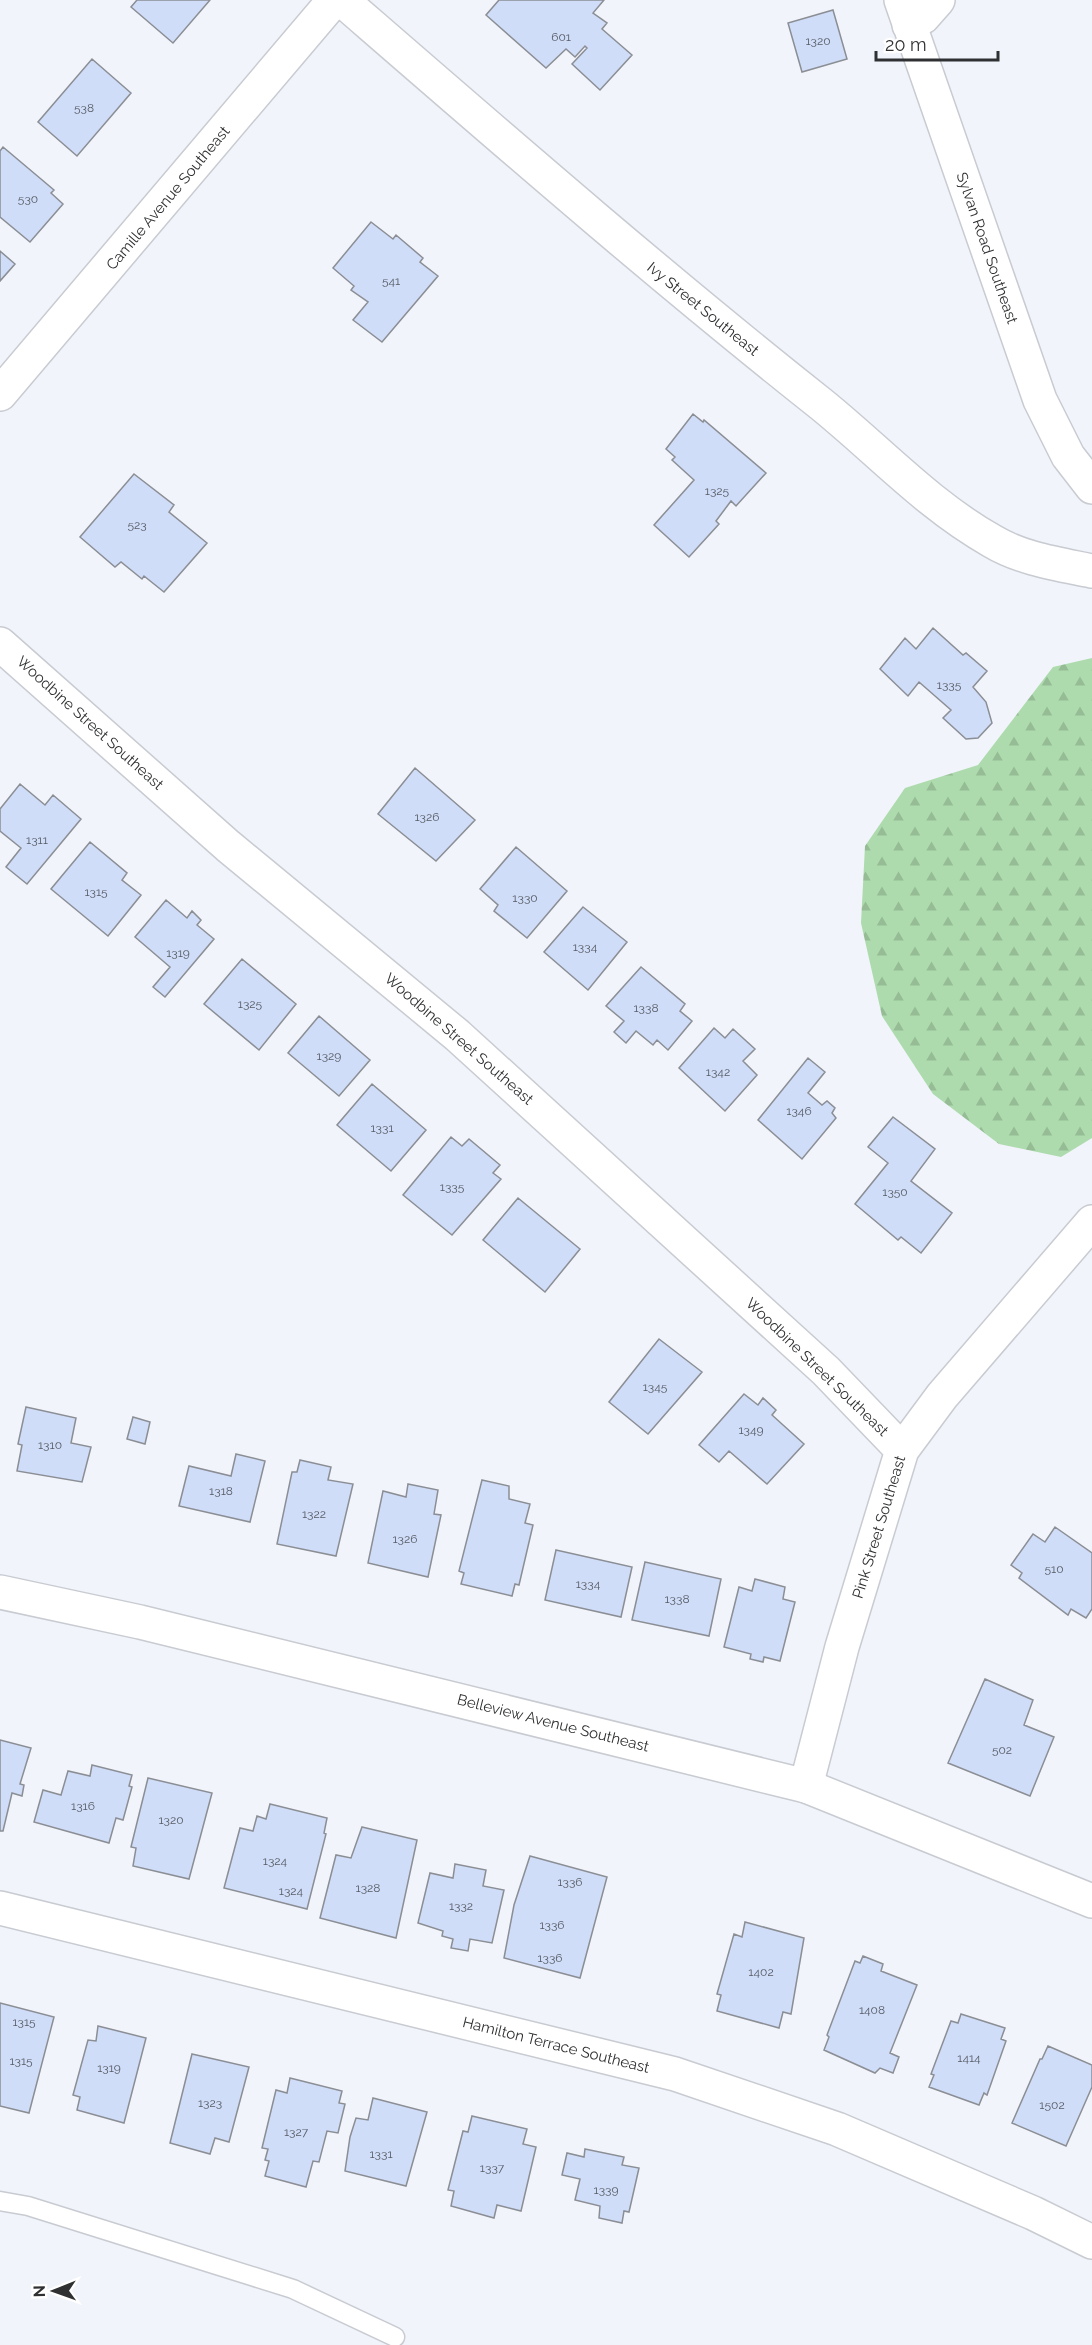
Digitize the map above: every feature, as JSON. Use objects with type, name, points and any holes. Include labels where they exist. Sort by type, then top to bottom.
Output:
[{"type":"street","name":"Camille Avenue Southeast","points":[[0,394],[334,0]]},
{"type":"street","name":"Ivy Street Southeast","points":[[342,0],[673,286],[864,439],[948,515],[994,543],[1024,555],[1092,571]]},
{"type":"street","points":[[905,12],[923,17],[938,0]]},
{"type":"street","name":"Sylvan Road Southeast","points":[[905,12],[1040,400],[1068,456],[1092,487]]},
{"type":"street","name":"Woodbine Street Southeast","points":[[0,644],[228,846],[457,1035],[826,1371],[902,1450]]},
{"type":"street","name":"Pink Street Southeast","points":[[806,1786],[845,1636],[902,1450],[942,1396],[1092,1221]]},
{"type":"street","name":"Belleview Avenue Southeast","points":[[0,1592],[164,1628],[806,1786],[1092,1901]]},
{"type":"street","name":"Hamilton Terrace Southeast","points":[[0,1908],[675,2074],[837,2129],[1033,2213],[1092,2242]]},
{"type":"lane","points":[[0,2201],[28,2206],[293,2289],[395,2337]]},
{"type":"green space","points":[[1092,658],[1092,1138],[1061,1157],[999,1144],[933,1094],[882,1016],[861,923],[865,846],[905,788],[978,765],[1053,667]]},
{"type":"building","points":[[137,0],[210,0],[173,43],[131,7]]},
{"type":"building","points":[[499,0],[604,0],[593,13],[607,23],[602,29],[632,55],[600,90],[572,64],[587,48],[585,46],[575,57],[566,49],[546,68],[486,15]]},
{"type":"building","points":[[833,10],[847,59],[802,72],[788,23]]},
{"type":"building","points":[[92,59],[131,93],[77,156],[38,122]]},
{"type":"building","points":[[3,147],[54,190],[51,193],[63,204],[30,242],[0,217],[0,151]]},
{"type":"building","points":[[371,222],[393,239],[396,235],[423,258],[420,262],[438,276],[382,342],[353,320],[368,302],[351,290],[354,286],[333,268]]},
{"type":"building","points":[[0,251],[15,264],[0,281]]},
{"type":"building","points":[[693,414],[703,422],[704,420],[766,473],[736,506],[731,501],[716,521],[719,524],[689,557],[654,525],[694,480],[672,460],[675,457],[666,449]]},
{"type":"building","points":[[134,474],[174,505],[169,512],[207,543],[164,592],[144,576],[142,579],[121,562],[115,567],[80,537]]},
{"type":"building","points":[[933,628],[963,655],[966,653],[987,671],[973,687],[986,702],[992,723],[978,738],[966,739],[943,718],[951,710],[919,682],[908,696],[880,669],[905,638],[916,649]]},
{"type":"building","points":[[415,768],[475,820],[436,861],[378,814]]},
{"type":"building","points":[[20,784],[45,805],[53,795],[81,819],[27,884],[6,867],[21,848],[0,831],[0,809]]},
{"type":"building","points":[[90,842],[127,873],[122,880],[141,895],[108,936],[51,889]]},
{"type":"building","points":[[516,847],[567,891],[527,938],[494,911],[498,905],[480,889]]},
{"type":"building","points":[[166,900],[187,918],[192,911],[201,920],[197,925],[214,939],[165,997],[153,987],[170,967],[135,937]]},
{"type":"building","points":[[583,907],[627,942],[588,990],[544,952]]},
{"type":"building","points":[[242,959],[296,1004],[259,1050],[204,1004]]},
{"type":"building","points":[[641,967],[685,1004],[680,1011],[692,1021],[668,1050],[657,1040],[653,1045],[636,1031],[626,1043],[614,1032],[624,1021],[606,1006]]},
{"type":"building","points":[[319,1016],[370,1060],[339,1096],[288,1053]]},
{"type":"building","points":[[714,1028],[725,1038],[733,1029],[755,1049],[743,1061],[757,1075],[725,1111],[679,1068]]},
{"type":"building","points":[[808,1058],[825,1072],[808,1093],[822,1105],[827,1101],[835,1108],[832,1113],[836,1118],[802,1159],[758,1120]]},
{"type":"building","points":[[372,1084],[426,1130],[391,1171],[337,1125]]},
{"type":"building","points":[[893,1117],[935,1149],[911,1181],[952,1213],[921,1253],[901,1237],[898,1240],[855,1204],[888,1163],[868,1147]]},
{"type":"building","points":[[451,1137],[462,1146],[469,1139],[500,1165],[493,1173],[501,1179],[452,1235],[403,1195]]},
{"type":"building","points":[[518,1198],[580,1249],[545,1292],[483,1240]]},
{"type":"building","points":[[659,1339],[702,1372],[648,1434],[609,1402]]},
{"type":"building","points":[[744,1394],[758,1405],[763,1398],[776,1410],[772,1415],[804,1444],[767,1484],[729,1451],[719,1462],[699,1445]]},
{"type":"building","points":[[26,1407],[76,1418],[71,1443],[91,1447],[82,1482],[17,1471],[22,1445],[18,1444]]},
{"type":"building","points":[[133,1417],[150,1422],[145,1444],[127,1439]]},
{"type":"building","points":[[236,1454],[265,1461],[250,1522],[179,1506],[189,1466],[231,1476]]},
{"type":"building","points":[[300,1460],[331,1467],[328,1480],[353,1484],[336,1556],[277,1544],[292,1472],[297,1472]]},
{"type":"building","points":[[482,1480],[509,1486],[509,1499],[530,1504],[525,1523],[533,1525],[519,1585],[515,1584],[512,1596],[461,1584],[464,1573],[459,1571]]},
{"type":"building","points":[[408,1484],[438,1490],[434,1514],[441,1515],[428,1577],[368,1563],[383,1491],[406,1497]]},
{"type":"building","points":[[1055,1527],[1092,1553],[1092,1609],[1086,1618],[1071,1609],[1068,1615],[1019,1578],[1022,1573],[1011,1565],[1033,1534],[1045,1542]]},
{"type":"building","points":[[556,1550],[632,1567],[621,1617],[545,1600]]},
{"type":"building","points":[[645,1562],[721,1579],[709,1636],[632,1620]]},
{"type":"building","points":[[755,1579],[785,1587],[783,1599],[795,1602],[780,1661],[764,1657],[763,1662],[750,1659],[751,1654],[724,1647],[739,1587],[752,1591]]},
{"type":"building","points":[[985,1679],[1033,1700],[1024,1725],[1054,1737],[1030,1796],[948,1763]]},
{"type":"building","points":[[0,1740],[31,1748],[20,1784],[24,1785],[22,1796],[12,1793],[3,1831],[0,1831]]},
{"type":"building","points":[[92,1765],[132,1775],[129,1786],[132,1787],[123,1820],[116,1818],[109,1843],[34,1822],[43,1790],[61,1795],[68,1771],[90,1776]]},
{"type":"building","points":[[148,1778],[212,1793],[189,1879],[133,1866],[136,1848],[131,1847]]},
{"type":"building","points":[[270,1804],[327,1818],[324,1833],[326,1834],[307,1909],[224,1888],[240,1828],[253,1831],[257,1816],[266,1819]]},
{"type":"building","points":[[362,1827],[417,1840],[396,1938],[320,1918],[336,1855],[351,1858]]},
{"type":"building","points":[[530,1856],[607,1877],[580,1978],[504,1958],[514,1905]]},
{"type":"building","points":[[455,1864],[486,1870],[483,1886],[504,1890],[492,1943],[470,1939],[468,1951],[451,1948],[453,1939],[442,1936],[443,1931],[418,1923],[430,1873],[453,1878]]},
{"type":"building","points":[[745,1922],[804,1938],[791,2014],[783,2012],[779,2028],[717,2011],[721,1995],[717,1994],[734,1934],[742,1937]]},
{"type":"building","points":[[863,1956],[883,1964],[881,1971],[917,1985],[890,2053],[899,2057],[893,2073],[880,2068],[875,2073],[824,2050],[829,2037],[827,2035],[855,1961],[860,1963]]},
{"type":"building","points":[[0,2003],[54,2017],[29,2113],[0,2106]]},
{"type":"building","points":[[961,2014],[1005,2028],[1001,2039],[1006,2041],[987,2095],[984,2093],[979,2105],[929,2087],[934,2075],[931,2074],[951,2021],[958,2023]]},
{"type":"building","points":[[98,2026],[146,2038],[124,2123],[77,2110],[80,2097],[73,2095],[88,2040],[96,2041]]},
{"type":"building","points":[[1048,2046],[1092,2065],[1092,2087],[1066,2146],[1012,2123]]},
{"type":"building","points":[[192,2054],[249,2067],[229,2142],[215,2138],[210,2154],[170,2143]]},
{"type":"building","points":[[290,2078],[342,2091],[339,2103],[345,2104],[338,2133],[327,2131],[319,2162],[313,2161],[306,2187],[265,2176],[269,2161],[265,2160],[268,2149],[262,2148],[276,2090],[287,2093]]},
{"type":"building","points":[[373,2098],[427,2112],[406,2186],[345,2171],[350,2137],[356,2118],[368,2120]]},
{"type":"building","points":[[472,2116],[527,2129],[523,2144],[536,2147],[521,2211],[497,2205],[494,2218],[451,2206],[454,2191],[448,2190],[463,2131],[468,2132]]},
{"type":"building","points":[[585,2149],[624,2157],[622,2165],[639,2168],[629,2212],[624,2211],[622,2223],[599,2218],[600,2206],[575,2200],[580,2179],[562,2175],[567,2153],[584,2157]]}]
